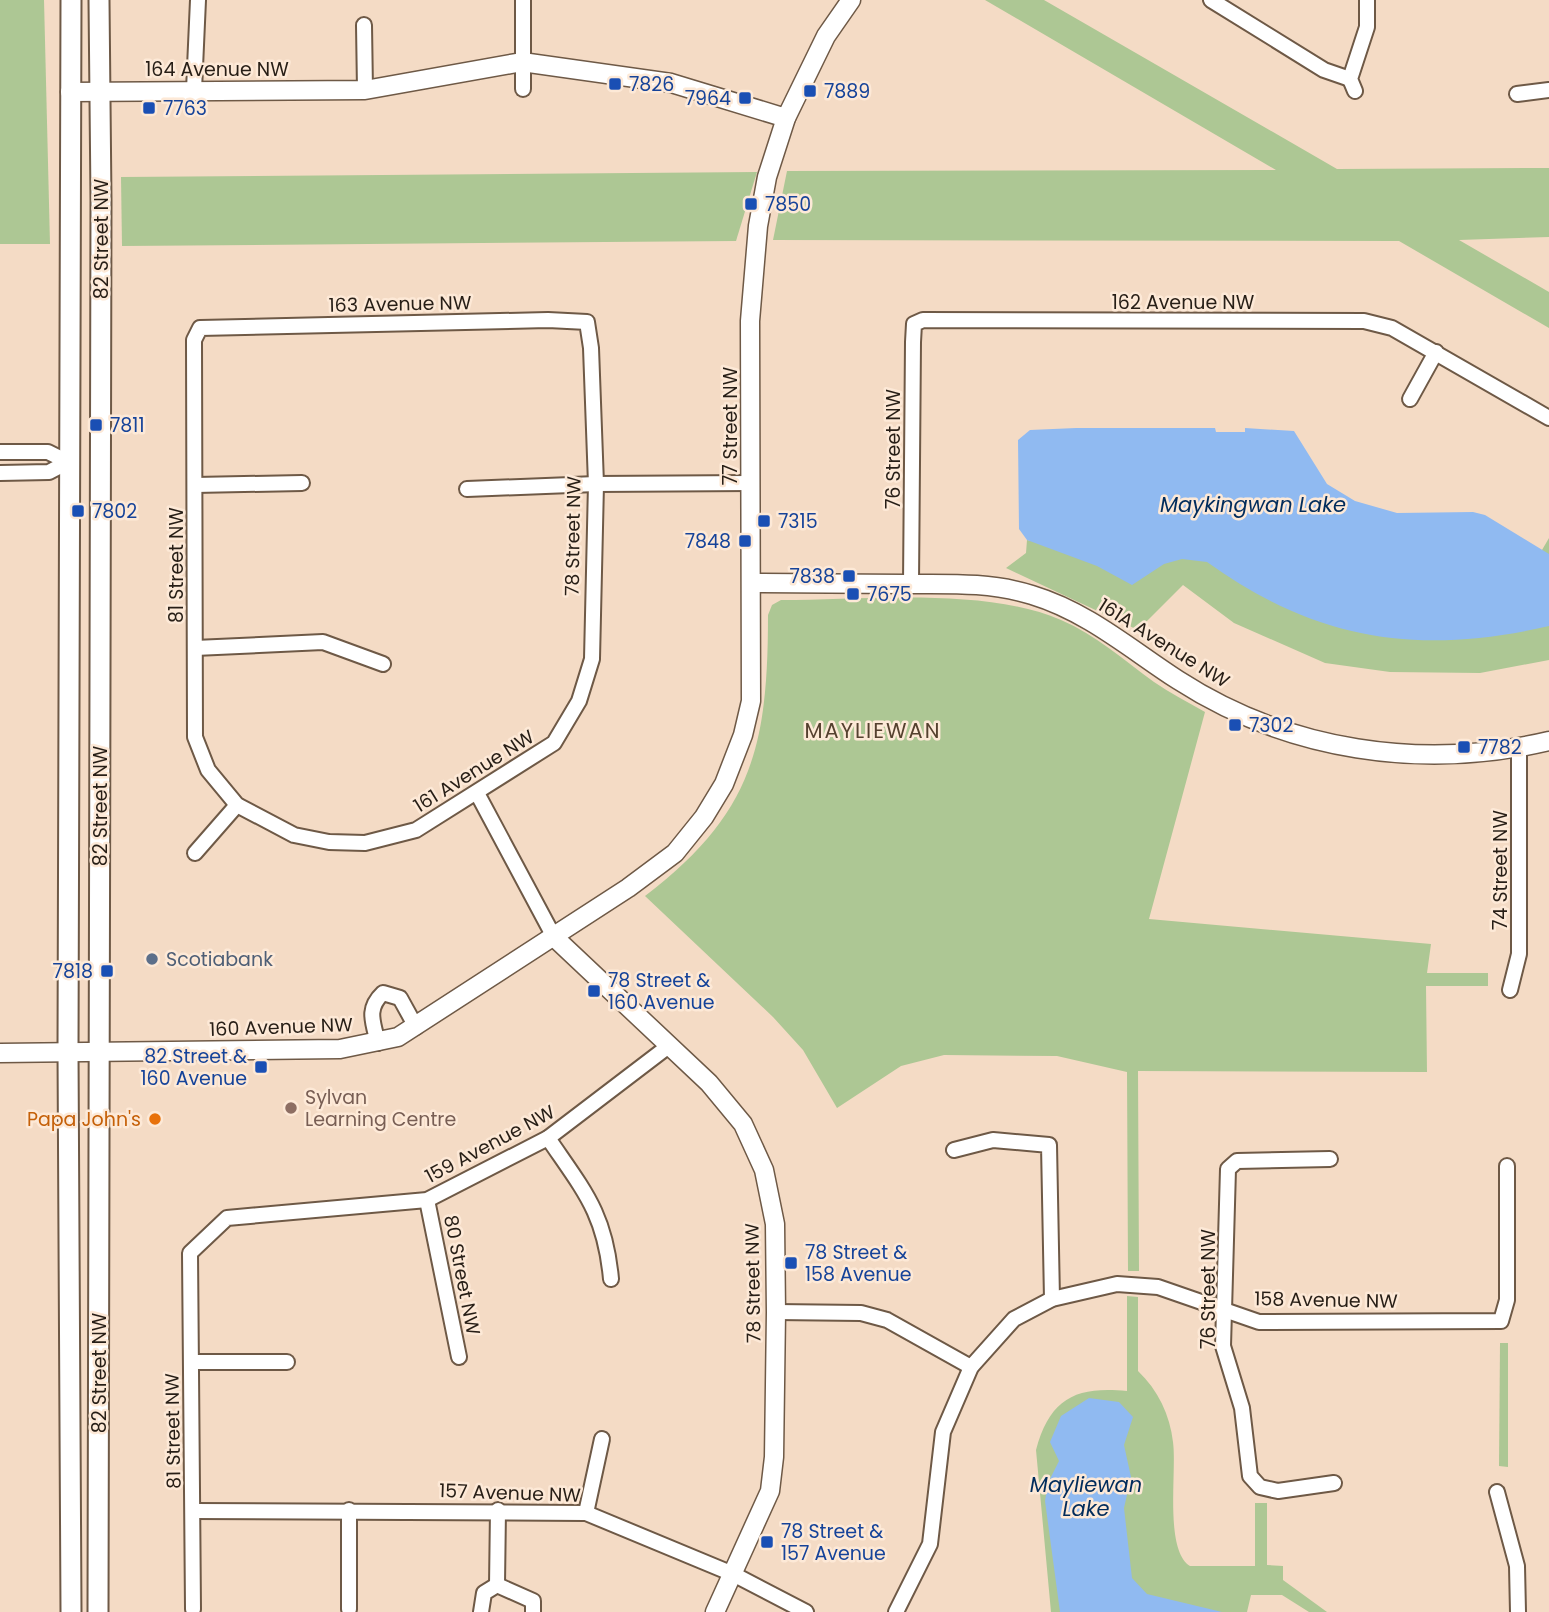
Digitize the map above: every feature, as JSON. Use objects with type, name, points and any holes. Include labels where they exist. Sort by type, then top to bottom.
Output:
[{"type":"main road","name":"82 Street NW","points":[[71,0],[68,461],[71,1612]]},
{"type":"main road","name":"82 Street NW","points":[[98,1612],[99,0]]},
{"type":"main road","points":[[68,461],[99,461]]},
{"type":"street","points":[[194,90],[198,0]]},
{"type":"street","points":[[523,0],[523,89]]},
{"type":"street","name":"77 Street NW","points":[[675,853],[704,817],[724,784],[743,735],[751,701],[752,283],[761,204],[786,118],[821,46],[851,0]]},
{"type":"street","points":[[1212,0],[1352,85],[1367,27],[1367,0]]},
{"type":"street","points":[[364,25],[365,90]]},
{"type":"street","name":"164 Avenue NW","points":[[70,92],[365,90],[522,62],[671,83],[786,118]]},
{"type":"street","points":[[1517,94],[1549,90]]},
{"type":"street","name":"163 Avenue NW","points":[[215,327],[548,320],[587,322]]},
{"type":"street","name":"162 Avenue NW","points":[[923,320],[1364,321],[1392,328],[1549,418]]},
{"type":"street","name":"76 Street NW","points":[[911,584],[912,342],[914,324],[923,320]]},
{"type":"street","name":"78 Street NW","points":[[554,743],[579,701],[592,659],[596,484],[591,348],[587,322]]},
{"type":"street","name":"81 Street NW","points":[[215,327],[200,328],[194,340],[195,737],[208,771],[237,805]]},
{"type":"street","points":[[1410,399],[1436,352]]},
{"type":"street","points":[[0,452],[48,452],[68,461]]},
{"type":"street","points":[[0,473],[49,472],[68,461]]},
{"type":"street","points":[[467,489],[596,484],[751,483]]},
{"type":"street","points":[[195,485],[302,484]]},
{"type":"street","name":"161A Avenue NW","points":[[752,583],[911,584],[1009,589],[1052,602],[1117,636],[1196,691],[1256,720],[1364,751],[1418,755],[1467,754],[1519,748],[1549,741]]},
{"type":"street","points":[[195,648],[323,642],[383,664]]},
{"type":"street","name":"161 Avenue NW","points":[[237,805],[294,835],[329,842],[365,843],[416,830],[554,743]]},
{"type":"street","name":"74 Street NW","points":[[1510,990],[1519,954],[1519,748]]},
{"type":"street","name":"78 Street NW","points":[[477,793],[554,937],[709,1083],[743,1124],[764,1170],[775,1224],[774,1457],[771,1491],[715,1612]]},
{"type":"street","points":[[195,853],[237,805]]},
{"type":"street","name":"160 Avenue NW","points":[[0,1053],[100,1049],[340,1049],[378,1043],[416,1027],[554,937],[675,853]]},
{"type":"street","points":[[378,1043],[370,1013],[374,1001],[383,993],[400,999],[416,1027]]},
{"type":"street","name":"159 Avenue NW","points":[[190,1253],[227,1218],[427,1200],[548,1138],[670,1045]]},
{"type":"street","points":[[548,1138],[591,1200],[607,1242],[611,1279]]},
{"type":"street","points":[[954,1150],[993,1140],[1049,1145],[1052,1299]]},
{"type":"street","name":"76 Street NW","points":[[1330,1160],[1237,1161],[1228,1169],[1223,1346],[1242,1408],[1250,1476],[1260,1488],[1278,1490],[1334,1483]]},
{"type":"street","name":"158 Avenue NW","points":[[971,1367],[1014,1319],[1052,1299],[1117,1284],[1158,1287],[1259,1322],[1501,1321],[1507,1300],[1507,1166]]},
{"type":"street","name":"80 Street NW","points":[[427,1200],[459,1357]]},
{"type":"street","name":"81 Street NW","points":[[190,1253],[193,1609]]},
{"type":"street","points":[[776,1312],[861,1313],[874,1316],[887,1320],[971,1367],[943,1432],[930,1544],[895,1612]]},
{"type":"street","points":[[191,1362],[287,1362]]},
{"type":"street","points":[[586,1513],[602,1439]]},
{"type":"street","points":[[1497,1492],[1517,1566],[1518,1612]]},
{"type":"street","points":[[349,1510],[349,1609]]},
{"type":"street","points":[[497,1585],[498,1510]]},
{"type":"street","name":"157 Avenue NW","points":[[193,1511],[498,1510],[586,1513],[733,1574],[806,1612]]},
{"type":"street","points":[[481,1612],[484,1592],[497,1585],[528,1596],[533,1601],[533,1612]]},
{"type":"green space","points":[[0,0],[44,0],[50,244],[0,244]]},
{"type":"green space","points":[[985,0],[1044,0],[1337,169],[1549,168],[1549,237],[1459,240],[1549,292],[1549,328],[1399,241],[773,240],[787,171],[1276,170]]},
{"type":"green space","points":[[757,172],[736,241],[122,246],[121,177]]},
{"type":"green space","points":[[1549,538],[1549,660],[1480,673],[1390,672],[1325,663],[1234,623],[1183,585],[1138,630],[1006,568],[1026,553],[1027,540],[1122,560],[1185,546],[1545,603],[1542,550]]},
{"type":"green space","points":[[961,599],[1031,610],[1074,626],[1160,686],[1205,712],[1149,919],[1431,944],[1427,973],[1488,973],[1488,986],[1426,986],[1427,1072],[1138,1071],[1139,1271],[1128,1271],[1127,1072],[1057,1056],[944,1055],[901,1066],[837,1108],[803,1050],[773,1017],[645,896],[681,866],[710,836],[731,805],[747,774],[758,739],[764,702],[768,615],[772,605],[781,600]]},
{"type":"green space","points":[[1127,1296],[1138,1297],[1138,1371],[1157,1395],[1171,1432],[1174,1455],[1174,1527],[1182,1557],[1190,1566],[1255,1566],[1255,1503],[1267,1503],[1267,1565],[1283,1566],[1283,1580],[1327,1612],[1309,1612],[1282,1595],[1251,1595],[1247,1612],[1051,1612],[1036,1450],[1049,1418],[1057,1407],[1068,1399],[1093,1391],[1127,1391]]},
{"type":"green space","points":[[1500,1343],[1508,1343],[1508,1467],[1499,1466]]},
{"type":"water","name":"Maykingwan Lake","points":[[1215,428],[1216,432],[1245,432],[1245,428],[1294,431],[1327,484],[1355,501],[1397,513],[1473,512],[1485,515],[1549,554],[1549,626],[1456,640],[1413,640],[1370,635],[1329,625],[1289,610],[1248,589],[1207,562],[1182,559],[1164,564],[1132,585],[1097,566],[1027,540],[1019,529],[1018,440],[1030,430]]},
{"type":"water","name":"Mayliewan Lake","points":[[1089,1398],[1119,1402],[1133,1417],[1124,1445],[1131,1477],[1124,1508],[1132,1578],[1147,1594],[1222,1612],[1060,1612],[1045,1501],[1048,1483],[1059,1461],[1050,1442],[1061,1416]]},
{"type":"place","name":"7826","points":[[615,84]]},
{"type":"place","name":"7889","points":[[810,91]]},
{"type":"place","name":"7964","points":[[745,98]]},
{"type":"place","name":"7763","points":[[149,108]]},
{"type":"place","name":"7850","points":[[751,204]]},
{"type":"place","name":"7811","points":[[96,425]]},
{"type":"place","name":"7802","points":[[78,511]]},
{"type":"place","name":"7315","points":[[764,521]]},
{"type":"place","name":"7848","points":[[745,541]]},
{"type":"place","name":"7838","points":[[849,576]]},
{"type":"place","name":"7675","points":[[853,594]]},
{"type":"place","name":"7302","points":[[1235,725]]},
{"type":"place","name":"7782","points":[[1464,747]]},
{"type":"place","name":"Scotiabank","points":[[152,959]]},
{"type":"place","name":"7818","points":[[107,971]]},
{"type":"place","name":"78 Street & 160 Avenue","points":[[594,991]]},
{"type":"place","name":"82 Street & 160 Avenue","points":[[261,1067]]},
{"type":"place","name":"Sylvan Learning Centre","points":[[291,1108]]},
{"type":"place","name":"Papa John's","points":[[155,1119]]},
{"type":"place","name":"78 Street & 158 Avenue","points":[[791,1263]]},
{"type":"place","name":"78 Street & 157 Avenue","points":[[767,1542]]},
{"type":"district","name":"MAYLIEWAN","points":[[873,730]]}]
